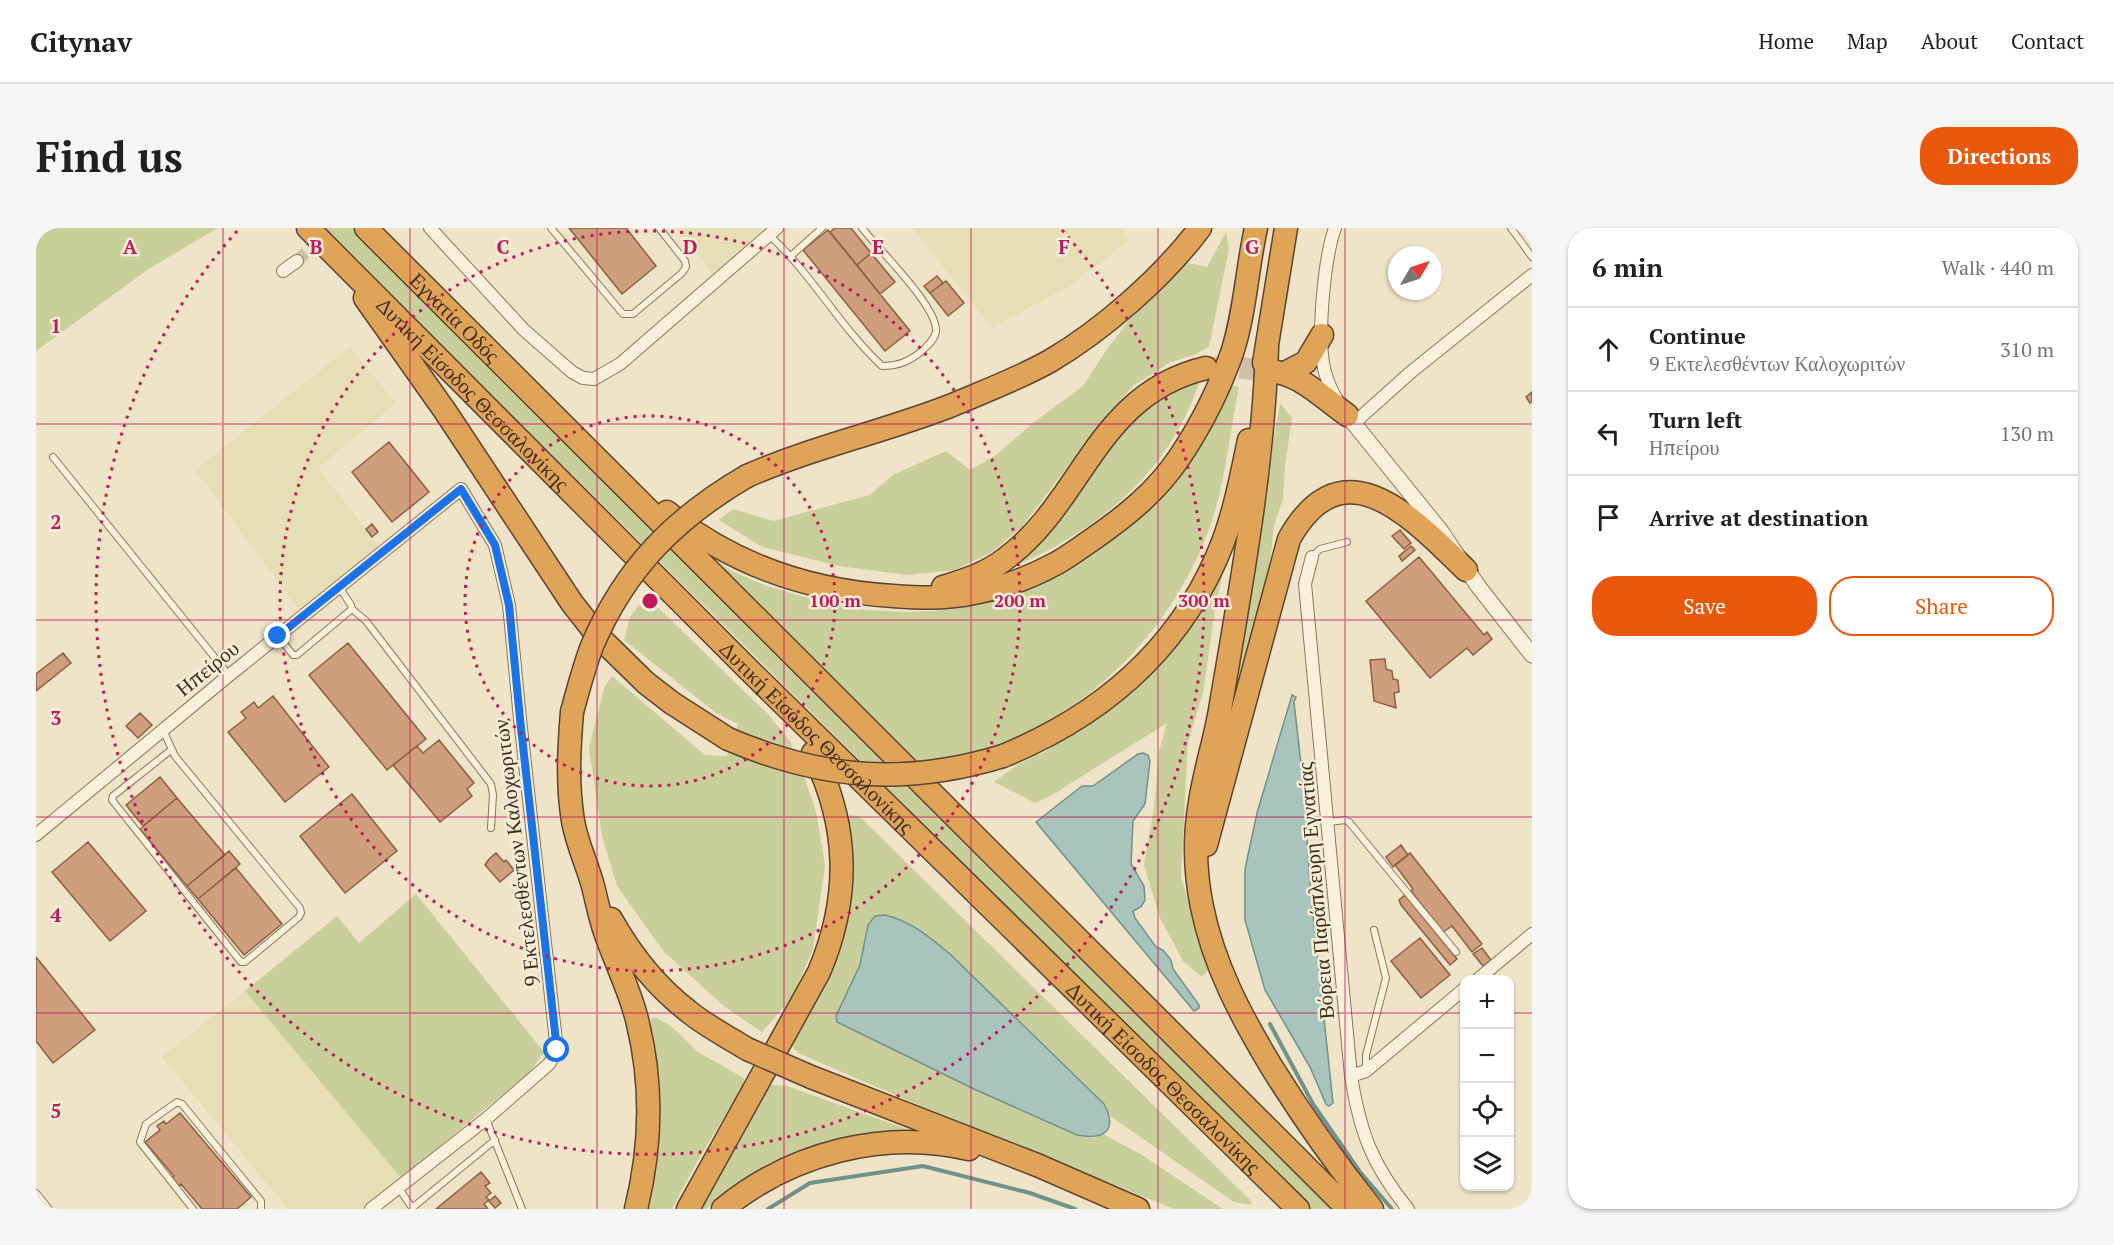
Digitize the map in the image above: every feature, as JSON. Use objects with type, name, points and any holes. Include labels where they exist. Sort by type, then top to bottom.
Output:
[{"type":"highway","points":[[309,228],[342,261],[374,314],[445,411],[572,603],[597,635],[646,683],[672,703],[728,739],[761,753],[825,770],[868,775],[908,775],[948,770],[1003,756],[1060,730],[1090,711],[1141,669],[1183,620],[1210,572],[1224,540],[1245,458],[1267,349],[1287,228]]},
{"type":"highway","name":"Εγνατία Οδός","points":[[366,228],[545,408]]},
{"type":"highway","points":[[636,1209],[648,1145],[646,1064],[638,1023],[622,974],[599,917],[580,849],[573,821],[568,754],[572,712],[592,647],[616,599],[639,566],[662,539],[714,496],[747,476],[796,456],[948,406],[1021,376],[1051,360],[1095,329],[1164,270],[1200,228]]},
{"type":"highway","points":[[545,408],[597,447],[669,513],[719,547],[768,571],[799,582],[838,591],[939,599],[977,593],[1026,577],[1056,564],[1125,516],[1160,484],[1196,430],[1216,391],[1232,352],[1256,228]]},
{"type":"highway","name":"Δυτική Είσοδος Θεσσαλονίκης","points":[[342,261],[746,666],[1298,1209]]},
{"type":"highway","points":[[1322,335],[1306,362],[1281,373],[1316,392],[1350,419]]},
{"type":"highway","points":[[1267,349],[1266,400],[1257,483],[1220,712],[1200,802],[1196,838],[1197,876],[1212,949],[1246,1025],[1296,1106],[1372,1209]]},
{"type":"highway","points":[[908,597],[965,581],[987,572],[1007,558],[1032,536],[1098,445],[1125,413],[1148,393],[1164,383],[1186,373],[1206,368]]},
{"type":"highway","name":"Δυτική Είσοδος Θεσσαλονίκης","points":[[545,408],[1348,1209]]},
{"type":"highway","points":[[1197,876],[1289,539],[1307,513],[1320,502],[1344,492],[1371,495],[1386,501],[1404,513],[1466,570]]},
{"type":"highway","points":[[688,1209],[819,972],[834,931],[840,896],[842,871],[837,818],[831,792],[823,772],[809,743],[796,725],[746,666]]},
{"type":"highway","points":[[592,886],[623,940],[657,982],[688,1011],[747,1049],[811,1077],[1037,1165],[1138,1209]]},
{"type":"highway","points":[[723,1209],[787,1168],[809,1158],[846,1148],[915,1143],[951,1145],[1037,1165]]},
{"type":"street","points":[[430,228],[524,330],[572,372],[583,378],[594,379],[620,364],[772,231]]},
{"type":"street","points":[[1335,228],[1331,238],[1324,290],[1322,335],[1326,378],[1350,419],[1440,530],[1466,570],[1532,655]]},
{"type":"street","points":[[283,271],[297,261]]},
{"type":"street","points":[[1350,419],[1532,275]]},
{"type":"street","name":"Ηπείρου","points":[[36,835],[227,677],[461,489]]},
{"type":"street","name":"9 Εκτελεσθέντων Καλοχωριτών","points":[[371,1209],[486,1119],[549,1065],[556,1055],[558,1044],[509,605],[495,545],[461,489]]},
{"type":"street","name":"Βόρεια Παράπλευρη Εγνατίας","points":[[1312,557],[1305,584],[1352,1076],[1358,1114],[1365,1138],[1391,1188],[1408,1209]]},
{"type":"street","points":[[1483,975],[1532,934]]},
{"type":"street","points":[[1352,1076],[1366,1071],[1460,992]]},
{"type":"lane","points":[[551,228],[623,314],[628,315],[633,314],[682,273],[686,267],[685,261],[658,228]]},
{"type":"lane","points":[[792,255],[822,228]]},
{"type":"lane","points":[[772,231],[862,348],[882,366],[898,366],[932,341],[936,330],[932,315],[920,296],[862,228]]},
{"type":"lane","points":[[1511,228],[1532,257]]},
{"type":"lane","points":[[53,457],[224,669],[227,677]]},
{"type":"lane","points":[[1312,557],[1320,549],[1347,542]]},
{"type":"lane","points":[[339,587],[352,609],[366,621],[491,784],[493,795],[491,828]]},
{"type":"lane","points":[[278,636],[293,654],[297,655],[352,609]]},
{"type":"lane","points":[[163,730],[171,750],[300,908],[299,917],[245,962],[241,962],[112,800],[113,796],[171,750]]},
{"type":"lane","points":[[1329,822],[1345,820],[1349,822],[1456,952]]},
{"type":"lane","points":[[1366,1071],[1366,1054],[1386,978],[1374,930]]},
{"type":"lane","points":[[193,1209],[140,1142],[146,1124],[177,1102],[182,1104],[261,1201],[261,1209]]},
{"type":"lane","points":[[486,1119],[522,1209]]},
{"type":"lane","points":[[398,1187],[412,1208],[495,1140]]},
{"type":"lane","points":[[36,1193],[49,1209]]},
{"type":"shaded area","points":[[676,228],[767,228],[715,277]]},
{"type":"shaded area","points":[[912,228],[1120,228],[1129,241],[1069,286],[992,328]]},
{"type":"shaded area","points":[[350,347],[396,403],[318,468],[379,546],[300,611],[195,470]]},
{"type":"shaded area","points":[[245,991],[401,1178],[363,1209],[288,1209],[162,1057]]},
{"type":"green space","points":[[36,228],[218,228],[150,268],[36,351]]},
{"type":"green space","points":[[325,228],[353,228],[1333,1209],[1310,1209]]},
{"type":"green space","points":[[1226,232],[1229,249],[1209,347],[1194,355],[1171,362],[1134,385],[1107,414],[1022,527],[992,552],[955,570],[908,575],[839,566],[762,547],[719,520],[733,509],[773,521],[870,495],[893,475],[946,451],[970,470],[996,455],[1034,422],[1083,386],[1105,352],[1145,299],[1183,262],[1207,267]]},
{"type":"green space","points":[[1201,378],[1179,428],[1163,454],[1123,498],[1100,517],[1049,550],[995,575],[1144,403]]},
{"type":"green space","points":[[1228,385],[1239,387],[1217,505],[1193,567],[1167,610],[1136,650],[1100,685],[1060,714],[1016,737],[969,754],[919,762],[695,550],[736,573],[767,586],[829,604],[868,610],[907,612],[935,611],[969,605],[1102,546]]},
{"type":"green space","points":[[1280,403],[1292,418],[1283,499],[1274,525],[1269,572],[1238,680],[1227,701]]},
{"type":"green space","points":[[1217,569],[1223,573],[1216,603],[1203,693],[1188,742],[1181,877],[1209,969],[1202,977],[1183,961],[1160,918],[1144,865],[1154,808],[1159,751],[1167,723],[1052,795],[1035,803],[994,782],[1020,763],[1045,752],[1100,715],[1149,673],[1186,632]]},
{"type":"green space","points":[[646,596],[768,714],[790,741],[813,801],[825,866],[813,949],[792,998],[762,1032],[725,1007],[664,952],[617,886],[602,836],[589,748],[604,688],[612,676],[705,755],[727,756],[738,724],[716,713],[624,640],[630,617]]},
{"type":"green space","points":[[850,815],[859,816],[1250,1200],[1252,1205],[1234,1202],[1110,1116],[1104,1104],[951,955],[925,934],[868,925],[860,965],[836,1016],[974,1089],[1077,1135],[1094,1138],[1103,1134],[1142,1155],[1223,1209],[1174,1209],[798,1053],[790,1044],[834,954],[845,819]]},
{"type":"green space","points":[[416,894],[544,1052],[529,1073],[401,1178],[245,991],[337,916],[359,943]]},
{"type":"green space","points":[[654,1017],[671,1026],[698,1052],[744,1078],[743,1086],[698,1160],[672,1209],[644,1209],[659,1133],[659,1086],[651,1030],[651,1020]]},
{"type":"green space","points":[[771,1085],[787,1086],[912,1131],[913,1134],[738,1185],[706,1209],[701,1209],[762,1088]]},
{"type":"water","points":[[1292,695],[1296,697],[1294,702],[1303,782],[1311,896],[1333,1103],[1329,1106],[1326,1104],[1310,1067],[1265,990],[1245,920],[1245,869],[1257,813]]},
{"type":"water","points":[[1138,754],[1148,755],[1150,761],[1145,804],[1133,821],[1131,864],[1144,886],[1145,900],[1141,907],[1133,911],[1135,918],[1156,947],[1163,950],[1171,960],[1173,969],[1199,1005],[1199,1008],[1194,1011],[1036,822],[1082,786],[1093,786]]},
{"type":"water","points":[[885,915],[912,926],[951,955],[1104,1104],[1110,1121],[1106,1132],[1094,1136],[1077,1135],[974,1089],[837,1022],[836,1016],[860,965],[868,925],[875,916]]},
{"type":"building","points":[[569,228],[626,228],[656,266],[622,294]]},
{"type":"building","points":[[835,228],[851,228],[871,253],[857,265],[830,232]]},
{"type":"building","points":[[828,230],[910,331],[885,351],[803,250]]},
{"type":"building","points":[[871,253],[895,282],[880,294],[857,265]]},
{"type":"building","points":[[937,276],[943,283],[930,293],[924,286]]},
{"type":"building","points":[[946,281],[964,303],[948,316],[930,293]]},
{"type":"building","points":[[1532,392],[1532,401],[1530,403],[1526,397]]},
{"type":"building","points":[[389,442],[429,492],[392,522],[352,472]]},
{"type":"building","points":[[372,524],[378,532],[372,537],[366,529]]},
{"type":"building","points":[[1400,530],[1411,543],[1404,549],[1392,536]]},
{"type":"building","points":[[1411,546],[1415,550],[1402,561],[1399,556]]},
{"type":"building","points":[[1419,557],[1484,635],[1487,632],[1492,639],[1473,655],[1467,648],[1430,678],[1366,601]]},
{"type":"building","points":[[348,643],[426,739],[387,770],[309,675]]},
{"type":"building","points":[[63,653],[71,663],[36,691],[36,674]]},
{"type":"building","points":[[1385,659],[1386,669],[1392,671],[1393,679],[1398,680],[1399,692],[1394,693],[1396,708],[1374,701],[1370,660]]},
{"type":"building","points":[[273,696],[329,767],[285,802],[228,732],[246,718],[241,712],[254,702],[258,708]]},
{"type":"building","points":[[140,713],[152,725],[138,738],[126,726]]},
{"type":"building","points":[[439,740],[474,783],[467,789],[472,796],[440,822],[393,765],[417,746],[423,753]]},
{"type":"building","points":[[160,777],[177,798],[143,826],[126,805]]},
{"type":"building","points":[[352,794],[397,851],[345,893],[300,836]]},
{"type":"building","points":[[177,798],[225,855],[187,886],[140,829]]},
{"type":"building","points":[[88,842],[146,911],[110,941],[52,872]]},
{"type":"building","points":[[1401,845],[1408,855],[1393,867],[1386,857]]},
{"type":"building","points":[[229,851],[240,864],[198,899],[187,886]]},
{"type":"building","points":[[496,853],[514,870],[500,882],[485,865]]},
{"type":"building","points":[[1410,853],[1482,944],[1472,952],[1452,926],[1443,932],[1411,891],[1413,889],[1395,865]]},
{"type":"building","points":[[236,868],[282,924],[244,955],[198,899]]},
{"type":"building","points":[[1405,895],[1457,959],[1450,965],[1401,905],[1399,900]]},
{"type":"building","points":[[1420,938],[1450,975],[1421,998],[1391,961]]},
{"type":"building","points":[[1482,948],[1491,960],[1483,966],[1473,954]]},
{"type":"building","points":[[36,957],[95,1030],[53,1063],[36,1041]]},
{"type":"building","points":[[180,1113],[251,1197],[237,1209],[202,1209],[181,1184],[178,1187],[171,1178],[174,1176],[145,1142],[160,1130],[157,1126],[164,1121],[166,1124]]},
{"type":"building","points":[[481,1172],[490,1183],[485,1186],[491,1193],[486,1197],[489,1200],[484,1204],[488,1209],[436,1209]]},
{"type":"building","points":[[495,1196],[501,1203],[495,1208],[489,1201]]},
{"type":"waterway","points":[[1270,1024],[1313,1104],[1360,1172],[1392,1209]]},
{"type":"waterway","points":[[768,1209],[810,1183],[923,1166],[1030,1193],[1075,1209]]},
{"type":"tunnel","points":[[297,261],[332,228]]},
{"type":"tunnel","points":[[1207,368],[1235,367],[1277,372]]},
{"type":"route","points":[[278,636],[461,489],[495,545],[509,605],[557,1050]]}]
